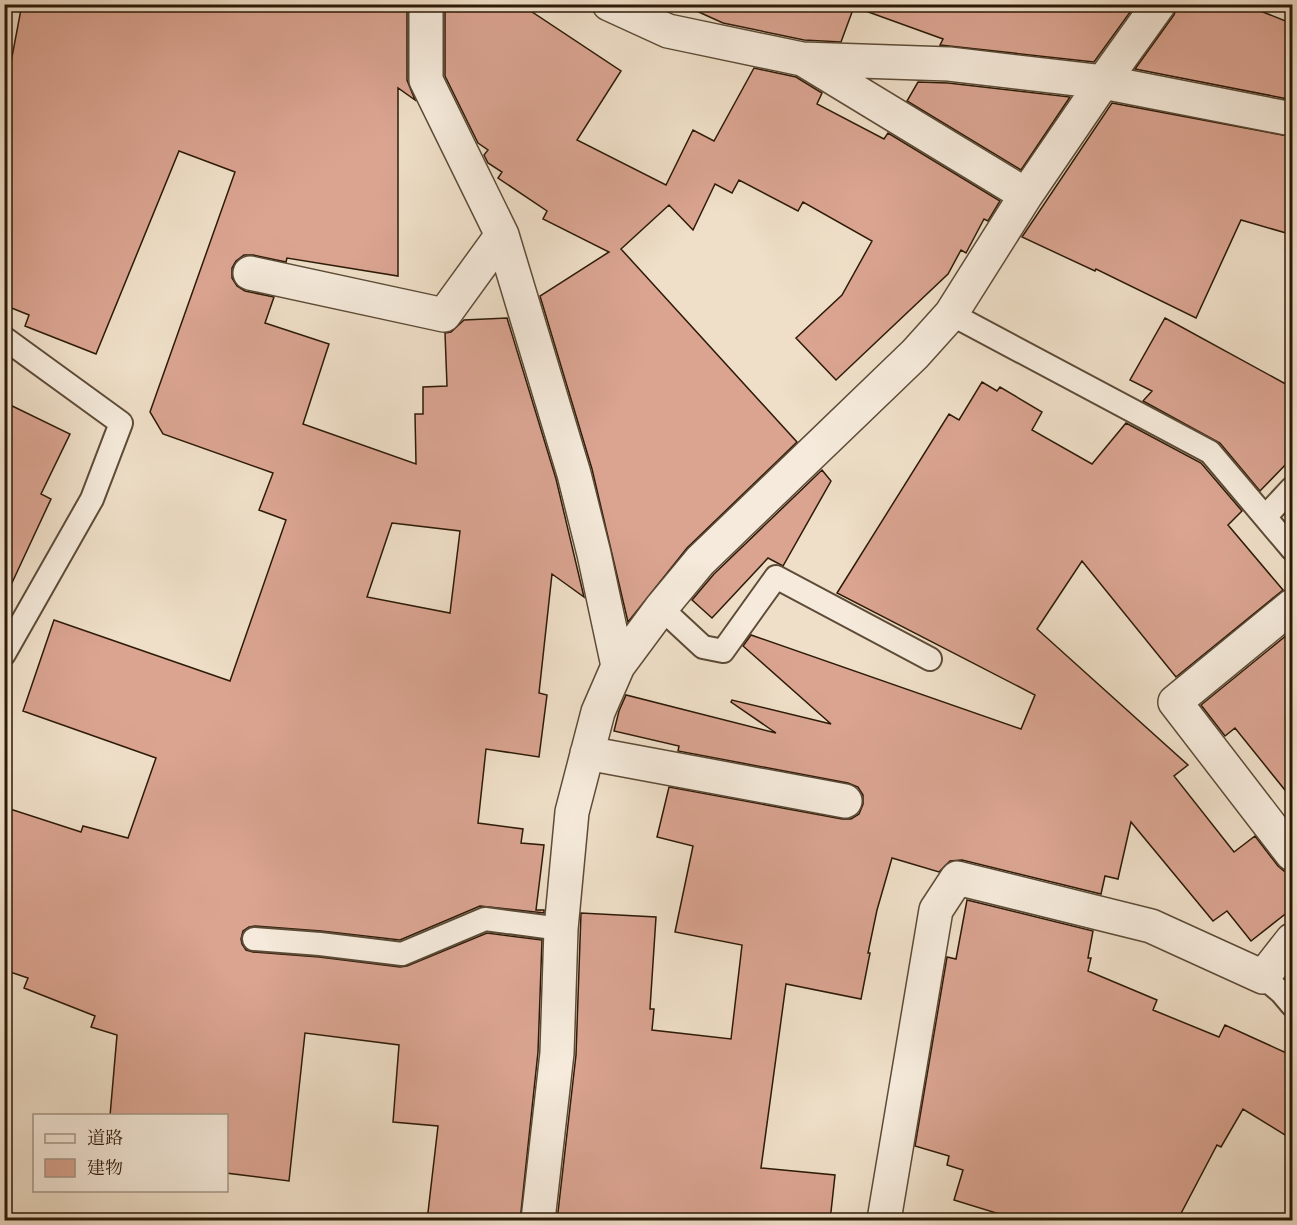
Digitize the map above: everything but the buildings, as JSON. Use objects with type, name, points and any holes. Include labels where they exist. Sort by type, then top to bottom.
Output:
[{"type":"street","points":[[426,4],[426,80],[502,235],[574,474],[618,666]]},
{"type":"street","points":[[609,4],[668,31],[802,59],[949,64],[1103,82],[1293,119]]},
{"type":"street","points":[[538,1221],[557,1053],[561,929],[572,812],[598,712],[618,666],[661,608],[700,561],[915,354],[951,314],[1026,195],[1159,4]]},
{"type":"street","points":[[802,59],[1026,195]]},
{"type":"street","points":[[250,273],[444,315],[502,235]]},
{"type":"street","points":[[1293,606],[1175,702],[1293,854]]},
{"type":"street","points":[[587,753],[845,801]]},
{"type":"street","points":[[884,1221],[936,910],[957,878],[1151,926],[1263,977],[1293,940]]},
{"type":"lane","points":[[951,314],[1210,452],[1293,549]]},
{"type":"lane","points":[[4,338],[121,423],[92,499],[4,654]]},
{"type":"lane","points":[[1266,516],[1293,488]]},
{"type":"lane","points":[[661,608],[704,647],[723,651],[776,577],[930,659]]},
{"type":"lane","points":[[254,939],[402,954],[485,919],[561,929]]},
{"type":"lane","points":[[1263,977],[1293,1005]]}]
